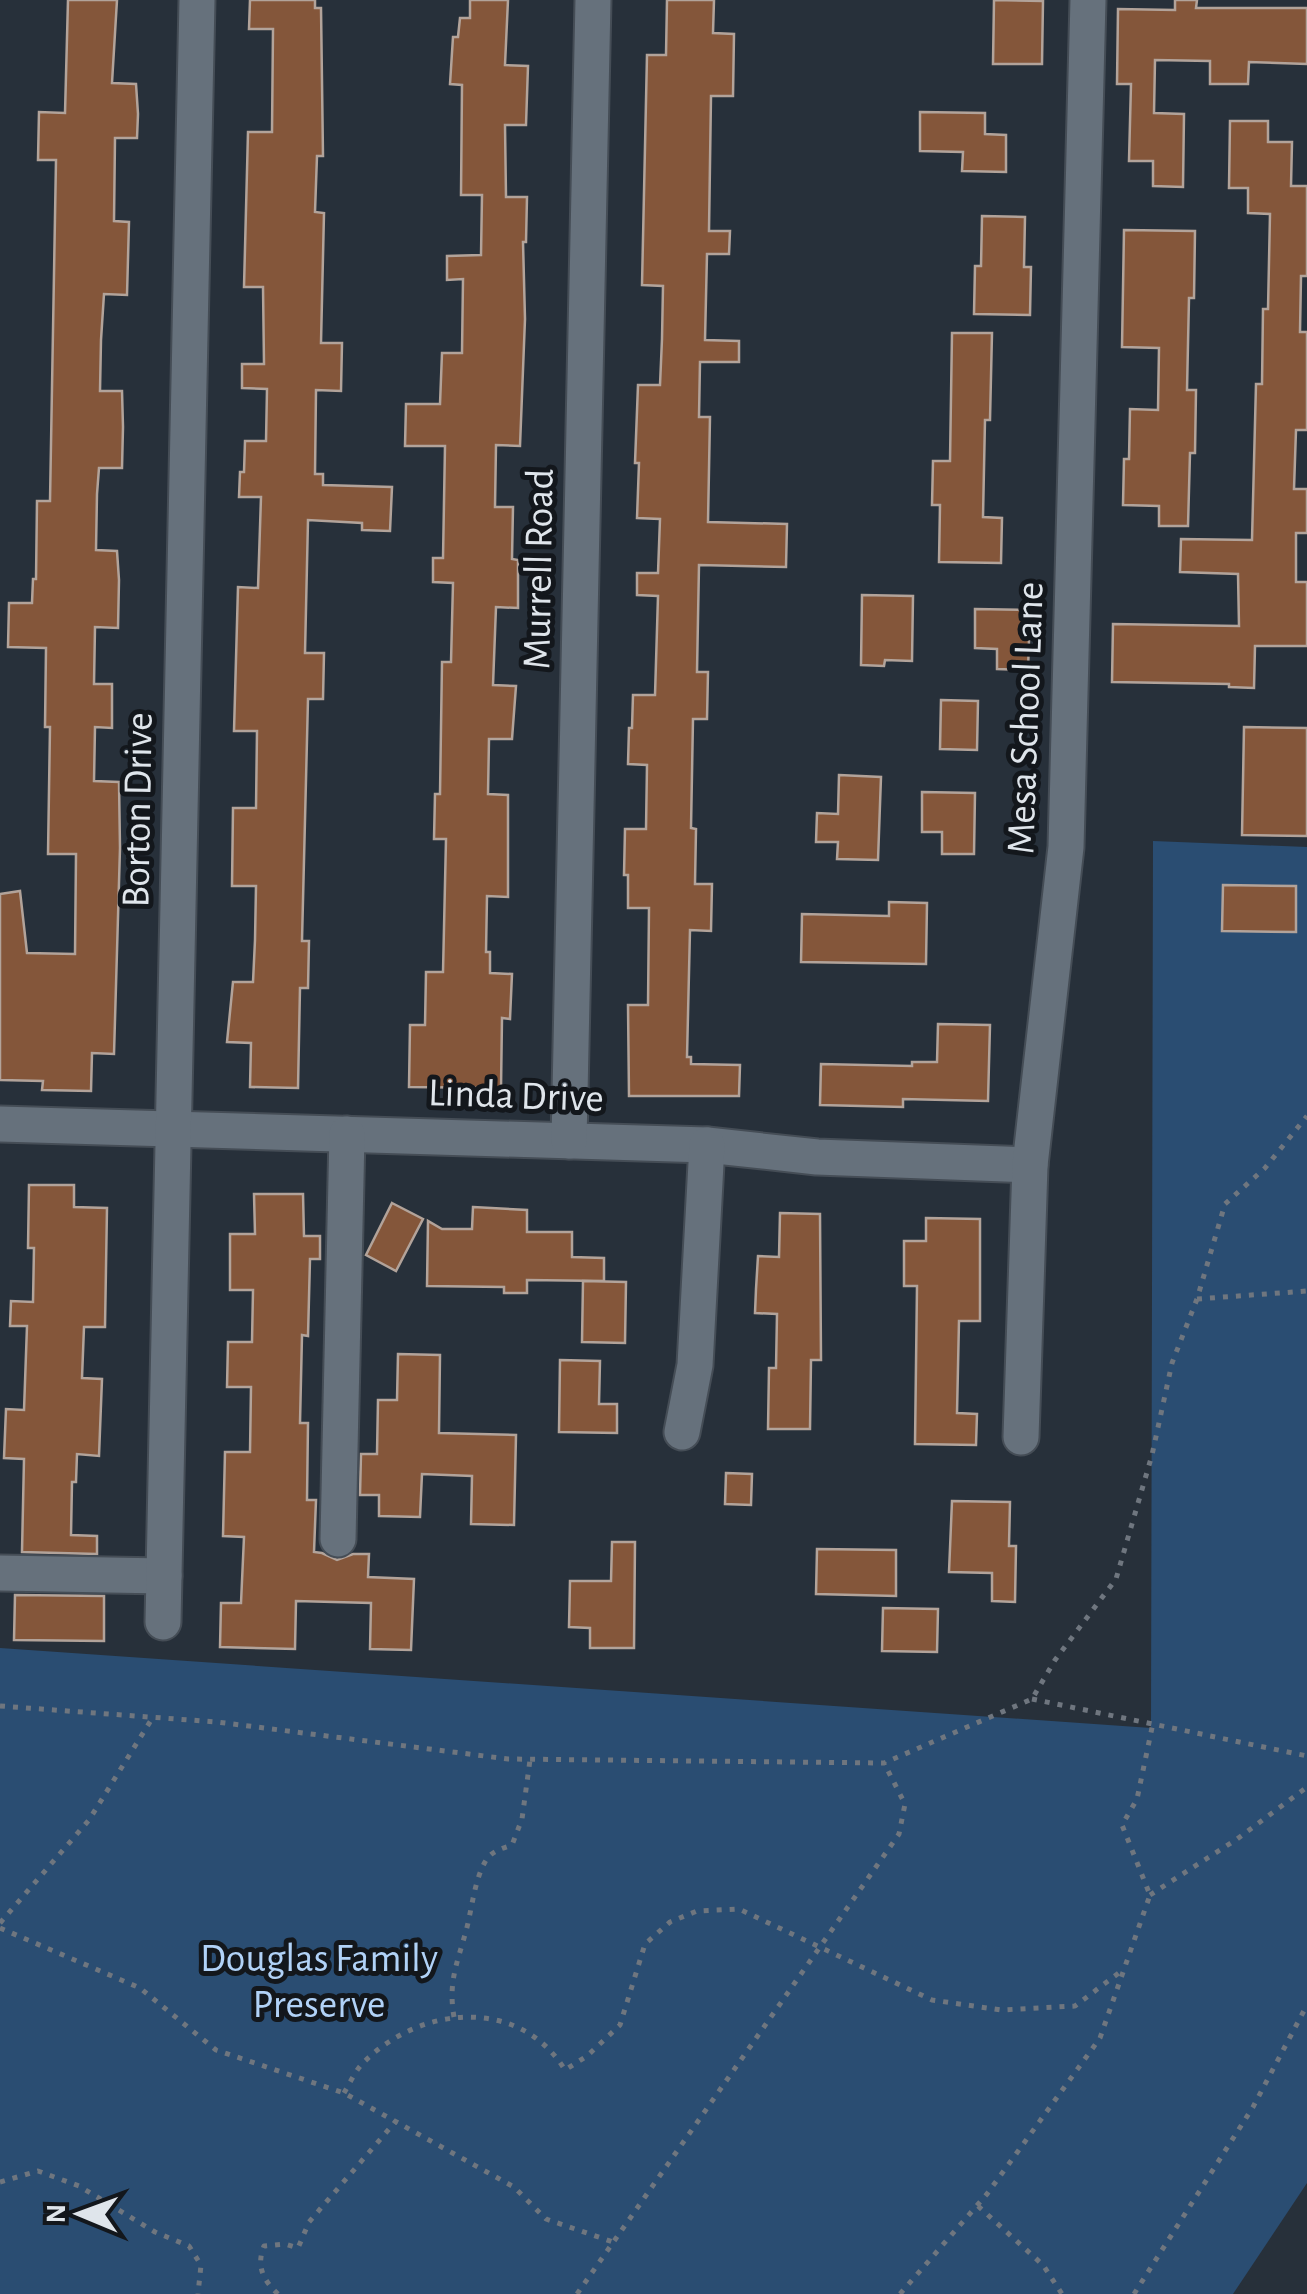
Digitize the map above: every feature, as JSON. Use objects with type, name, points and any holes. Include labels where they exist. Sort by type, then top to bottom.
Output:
[{"type":"street","name":"Borton Drive","points":[[163,1622],[197,0]]},
{"type":"street","name":"Murrell Road","points":[[569,1140],[594,0]]},
{"type":"street","name":"Mesa School Lane","points":[[1021,1436],[1030,1165],[1066,847],[1088,0]]},
{"type":"street","name":"Linda Drive","points":[[0,1124],[706,1144],[816,1156],[1030,1165]]},
{"type":"street","points":[[338,1540],[347,1134]]},
{"type":"street","points":[[682,1432],[695,1364],[706,1144]]},
{"type":"street","points":[[0,1573],[164,1576]]},
{"type":"path","points":[[1032,1699],[1116,1579],[1152,1455],[1172,1364],[1198,1300],[1224,1204],[1265,1168],[1307,1116]]},
{"type":"path","points":[[1198,1300],[1307,1291]]},
{"type":"path","points":[[0,1706],[153,1717],[530,1760],[884,1763],[1032,1699],[1307,1756]]},
{"type":"path","points":[[153,1717],[88,1820],[0,1926],[140,1988],[216,2050],[344,2093],[514,2187],[546,2219],[612,2242]]},
{"type":"path","points":[[1150,1895],[1122,1825],[1137,1799],[1153,1723]]},
{"type":"path","points":[[454,2017],[450,1997],[456,1958],[476,1888],[492,1852],[512,1845],[522,1819],[530,1760]]},
{"type":"path","points":[[577,2294],[900,1834],[904,1804],[884,1763]]},
{"type":"path","points":[[900,2294],[977,2206],[1100,2038],[1150,1895],[1307,1786]]},
{"type":"path","points":[[344,2093],[362,2062],[386,2044],[417,2027],[466,2014],[518,2024],[551,2047],[565,2070],[588,2056],[620,2024],[645,1944],[670,1922],[698,1911],[739,1909],[932,2000],[1001,2010],[1075,2006],[1124,1969]]},
{"type":"path","points":[[1134,2294],[1253,2108],[1307,2005]]},
{"type":"path","points":[[278,2294],[266,2283],[258,2260],[264,2246],[285,2244],[298,2248],[309,2222],[396,2121]]},
{"type":"path","points":[[0,2182],[38,2170],[80,2186],[155,2232],[188,2246],[202,2266],[198,2294]]},
{"type":"path","points":[[977,2206],[1042,2265],[1062,2294]]},
{"type":"green space","name":"Douglas Family Preserve","points":[[1153,841],[1307,847],[1307,2183],[1233,2294],[0,2294],[0,1648],[1151,1728]]},
{"type":"building","points":[[68,0],[117,0],[112,83],[136,84],[138,114],[137,138],[115,138],[114,221],[129,222],[127,295],[104,294],[101,340],[100,391],[122,391],[123,427],[122,468],[99,468],[96,550],[117,551],[119,580],[118,628],[95,627],[94,684],[112,684],[112,728],[95,727],[94,781],[119,782],[120,848],[114,1054],[92,1053],[91,1091],[42,1090],[43,1081],[0,1080],[0,894],[20,891],[27,953],[75,954],[76,854],[48,854],[50,727],[45,727],[46,648],[8,647],[9,603],[32,603],[37,501],[50,501],[56,160],[38,160],[39,112],[65,113]]},
{"type":"building","points":[[250,0],[315,0],[315,8],[321,8],[323,156],[317,156],[315,212],[324,213],[321,343],[342,343],[341,391],[316,390],[315,474],[323,474],[323,485],[392,487],[390,531],[362,530],[362,523],[308,520],[305,653],[324,653],[323,699],[308,699],[302,941],[309,941],[308,988],[300,988],[298,1088],[250,1087],[251,1043],[227,1042],[233,982],[253,982],[255,940],[256,886],[232,886],[233,808],[256,808],[257,731],[234,731],[238,587],[258,588],[261,497],[239,497],[240,472],[244,472],[245,441],[266,441],[267,389],[242,388],[242,364],[264,364],[263,287],[244,287],[248,132],[272,132],[273,29],[249,29]]},
{"type":"building","points":[[470,0],[508,0],[505,65],[528,66],[526,125],[505,125],[506,197],[527,197],[520,446],[496,445],[495,507],[513,507],[512,559],[518,560],[518,608],[496,607],[493,685],[516,686],[512,739],[489,739],[488,794],[508,795],[508,897],[487,896],[486,952],[490,952],[490,973],[512,974],[510,1019],[502,1018],[501,1088],[409,1087],[410,1025],[425,1025],[426,972],[443,972],[446,839],[434,839],[435,794],[440,794],[442,662],[451,662],[453,583],[433,582],[433,558],[443,558],[445,446],[405,446],[406,404],[440,404],[442,353],[462,353],[463,279],[447,280],[447,256],[481,255],[482,195],[461,195],[462,85],[450,84],[453,37],[458,37],[460,18],[470,18]]},
{"type":"building","points":[[667,0],[714,0],[713,33],[734,34],[733,96],[711,96],[709,231],[730,231],[729,254],[707,254],[705,340],[739,341],[739,362],[700,362],[699,417],[710,417],[708,522],[787,524],[786,567],[699,565],[697,672],[708,672],[707,719],[693,719],[691,828],[696,829],[695,884],[712,884],[711,931],[690,930],[687,1057],[691,1057],[691,1064],[740,1065],[739,1096],[629,1096],[628,1005],[648,1005],[649,908],[628,908],[628,875],[624,875],[625,829],[646,829],[647,765],[628,764],[629,728],[633,695],[655,695],[658,596],[637,595],[637,573],[658,573],[660,519],[637,518],[639,463],[635,463],[638,385],[660,385],[662,339],[663,286],[642,285],[647,55],[666,55]]},
{"type":"building","points":[[994,0],[1043,1],[1042,64],[993,64]]},
{"type":"building","points":[[1175,0],[1197,0],[1196,8],[1307,8],[1307,64],[1249,62],[1248,84],[1210,84],[1210,61],[1155,60],[1154,113],[1184,114],[1183,187],[1153,186],[1153,161],[1129,161],[1131,84],[1117,84],[1118,9],[1175,10]]},
{"type":"building","points":[[920,112],[985,113],[985,134],[1006,135],[1006,172],[962,171],[963,152],[920,151]]},
{"type":"building","points":[[1230,121],[1268,121],[1268,142],[1292,142],[1291,186],[1307,186],[1307,276],[1301,276],[1300,332],[1307,332],[1307,430],[1296,430],[1294,489],[1307,489],[1307,533],[1296,533],[1296,582],[1307,582],[1307,646],[1255,646],[1254,688],[1112,682],[1113,624],[1239,626],[1238,574],[1180,572],[1181,539],[1252,540],[1256,384],[1262,384],[1270,214],[1248,213],[1248,188],[1229,188]]},
{"type":"building","points":[[982,216],[1025,217],[1024,267],[1031,267],[1030,315],[974,314],[975,266],[981,266]]},
{"type":"building","points":[[1124,230],[1195,231],[1187,390],[1196,390],[1195,453],[1190,453],[1188,526],[1159,526],[1159,506],[1123,505],[1130,409],[1158,410],[1159,348],[1122,347]]},
{"type":"building","points":[[952,333],[992,333],[983,517],[1002,518],[1001,563],[939,562],[940,505],[932,505],[933,461],[950,461]]},
{"type":"building","points":[[862,595],[913,596],[912,661],[885,660],[884,666],[861,665]]},
{"type":"building","points":[[975,609],[1030,610],[1028,670],[997,669],[997,649],[975,648]]},
{"type":"building","points":[[941,700],[978,701],[977,750],[940,749]]},
{"type":"building","points":[[1244,727],[1307,728],[1307,836],[1242,835]]},
{"type":"building","points":[[839,775],[881,777],[878,860],[837,859],[838,842],[816,842],[817,813],[838,814]]},
{"type":"building","points":[[922,792],[975,793],[974,854],[942,854],[942,832],[922,832]]},
{"type":"building","points":[[1223,885],[1296,886],[1296,932],[1222,931]]},
{"type":"building","points":[[889,902],[927,903],[926,964],[801,962],[802,914],[889,916]]},
{"type":"building","points":[[938,1024],[990,1025],[988,1101],[903,1099],[903,1107],[820,1105],[821,1064],[912,1066],[912,1062],[937,1062]]},
{"type":"building","points":[[29,1185],[74,1185],[74,1207],[107,1208],[105,1327],[84,1327],[82,1378],[102,1379],[99,1456],[77,1454],[76,1482],[72,1482],[71,1535],[97,1536],[97,1554],[22,1552],[24,1459],[4,1458],[6,1409],[24,1410],[27,1326],[10,1326],[11,1301],[33,1302],[34,1248],[28,1248]]},
{"type":"building","points":[[254,1194],[303,1194],[304,1236],[320,1236],[320,1259],[310,1259],[308,1336],[302,1335],[300,1423],[308,1423],[307,1500],[316,1500],[314,1552],[337,1560],[369,1554],[368,1577],[414,1579],[411,1650],[370,1649],[371,1603],[296,1601],[295,1649],[220,1647],[221,1603],[241,1603],[244,1537],[223,1536],[225,1452],[250,1452],[251,1387],[227,1387],[228,1342],[252,1342],[253,1290],[230,1290],[230,1234],[255,1234]]},
{"type":"building","points":[[392,1203],[423,1219],[396,1271],[366,1255]]},
{"type":"building","points":[[473,1207],[527,1210],[527,1232],[572,1232],[572,1257],[604,1258],[604,1281],[527,1280],[527,1293],[504,1293],[504,1287],[427,1286],[428,1221],[442,1229],[472,1229]]},
{"type":"building","points":[[780,1213],[820,1214],[821,1360],[811,1360],[810,1429],[768,1429],[769,1368],[776,1368],[777,1314],[755,1313],[756,1289],[758,1256],[779,1257]]},
{"type":"building","points":[[926,1218],[980,1219],[980,1321],[959,1321],[957,1413],[977,1414],[976,1445],[915,1444],[917,1286],[904,1286],[904,1241],[926,1241]]},
{"type":"building","points":[[583,1281],[626,1282],[625,1343],[582,1342]]},
{"type":"building","points":[[398,1354],[440,1355],[439,1433],[516,1435],[514,1525],[471,1524],[472,1476],[422,1474],[420,1517],[379,1516],[379,1495],[360,1495],[361,1454],[377,1454],[378,1400],[397,1400]]},
{"type":"building","points":[[560,1360],[600,1361],[599,1404],[617,1404],[617,1433],[559,1432]]},
{"type":"building","points":[[726,1473],[752,1474],[751,1505],[725,1504]]},
{"type":"building","points":[[952,1501],[1010,1502],[1009,1546],[1016,1546],[1015,1602],[992,1601],[992,1573],[949,1572]]},
{"type":"building","points":[[612,1542],[635,1542],[634,1648],[590,1648],[590,1628],[569,1627],[570,1581],[611,1581]]},
{"type":"building","points":[[817,1549],[896,1550],[896,1596],[816,1594]]},
{"type":"building","points":[[15,1595],[104,1596],[104,1641],[14,1640]]},
{"type":"building","points":[[883,1608],[938,1609],[937,1652],[882,1651]]}]
